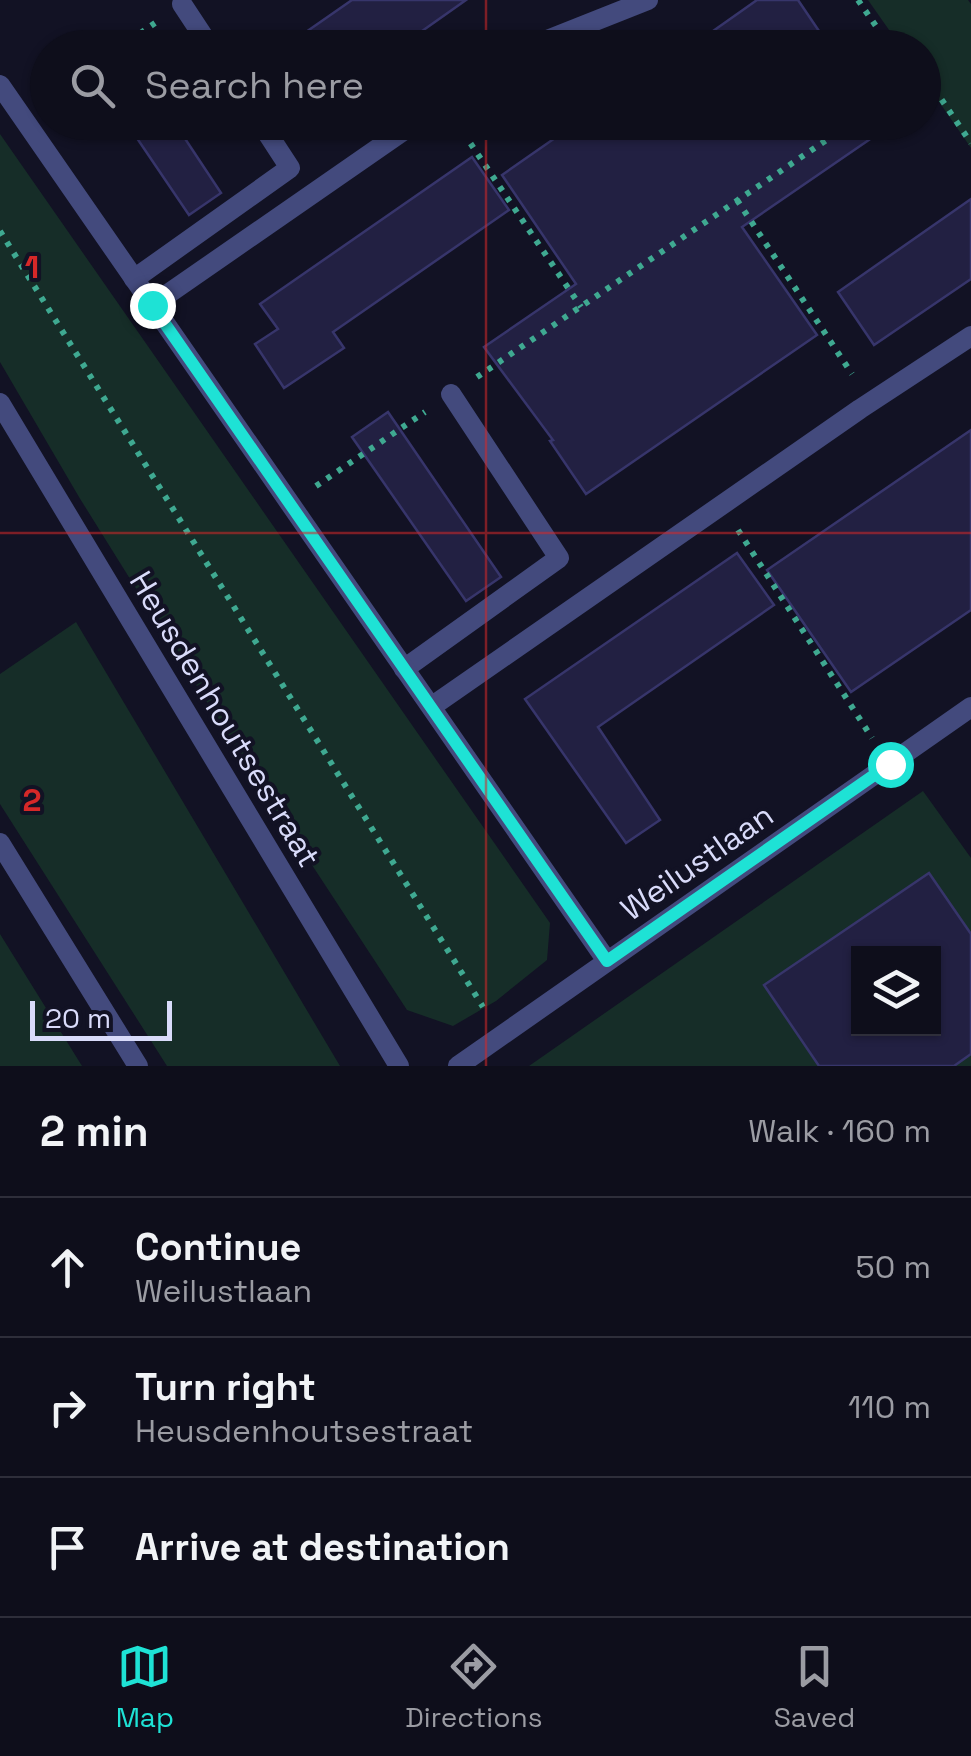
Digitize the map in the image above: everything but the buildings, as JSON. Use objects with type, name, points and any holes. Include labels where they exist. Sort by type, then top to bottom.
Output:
[{"type":"street","points":[[572,30],[648,0]]},
{"type":"street","points":[[182,4],[199,30]]},
{"type":"street","points":[[0,84],[30,128]]},
{"type":"street","points":[[38,140],[607,961]]},
{"type":"street","points":[[134,280],[290,168],[272,140]]},
{"type":"street","points":[[152,305],[390,140]]},
{"type":"street","points":[[431,707],[971,336]]},
{"type":"street","points":[[404,668],[559,558],[450,394]]},
{"type":"street","name":"Heusdenhoutsestraat","points":[[0,403],[400,1066]]},
{"type":"street","name":"Weilustlaan","points":[[458,1066],[971,707]]},
{"type":"street","points":[[0,843],[138,1066]]},
{"type":"path","points":[[858,0],[879,30]]},
{"type":"path","points":[[941,99],[971,144]]},
{"type":"path","points":[[468,140],[581,306]]},
{"type":"path","points":[[290,504],[826,140]]},
{"type":"path","points":[[737,200],[871,402]]},
{"type":"path","points":[[0,232],[501,1036]]},
{"type":"path","points":[[721,505],[890,764]]},
{"type":"green space","points":[[868,0],[968,0],[971,4],[971,148],[941,105],[941,30],[889,30]]},
{"type":"green space","points":[[0,134],[550,923],[547,960],[496,1001],[453,1026],[407,1010],[236,749],[0,362]]},
{"type":"green space","points":[[76,622],[340,1066],[167,1066],[0,804],[0,674]]},
{"type":"green space","points":[[923,791],[971,858],[971,1066],[529,1066]]},
{"type":"green space","points":[[0,934],[82,1066],[0,1066]]},
{"type":"route","points":[[152,305],[607,961],[890,764]]}]
